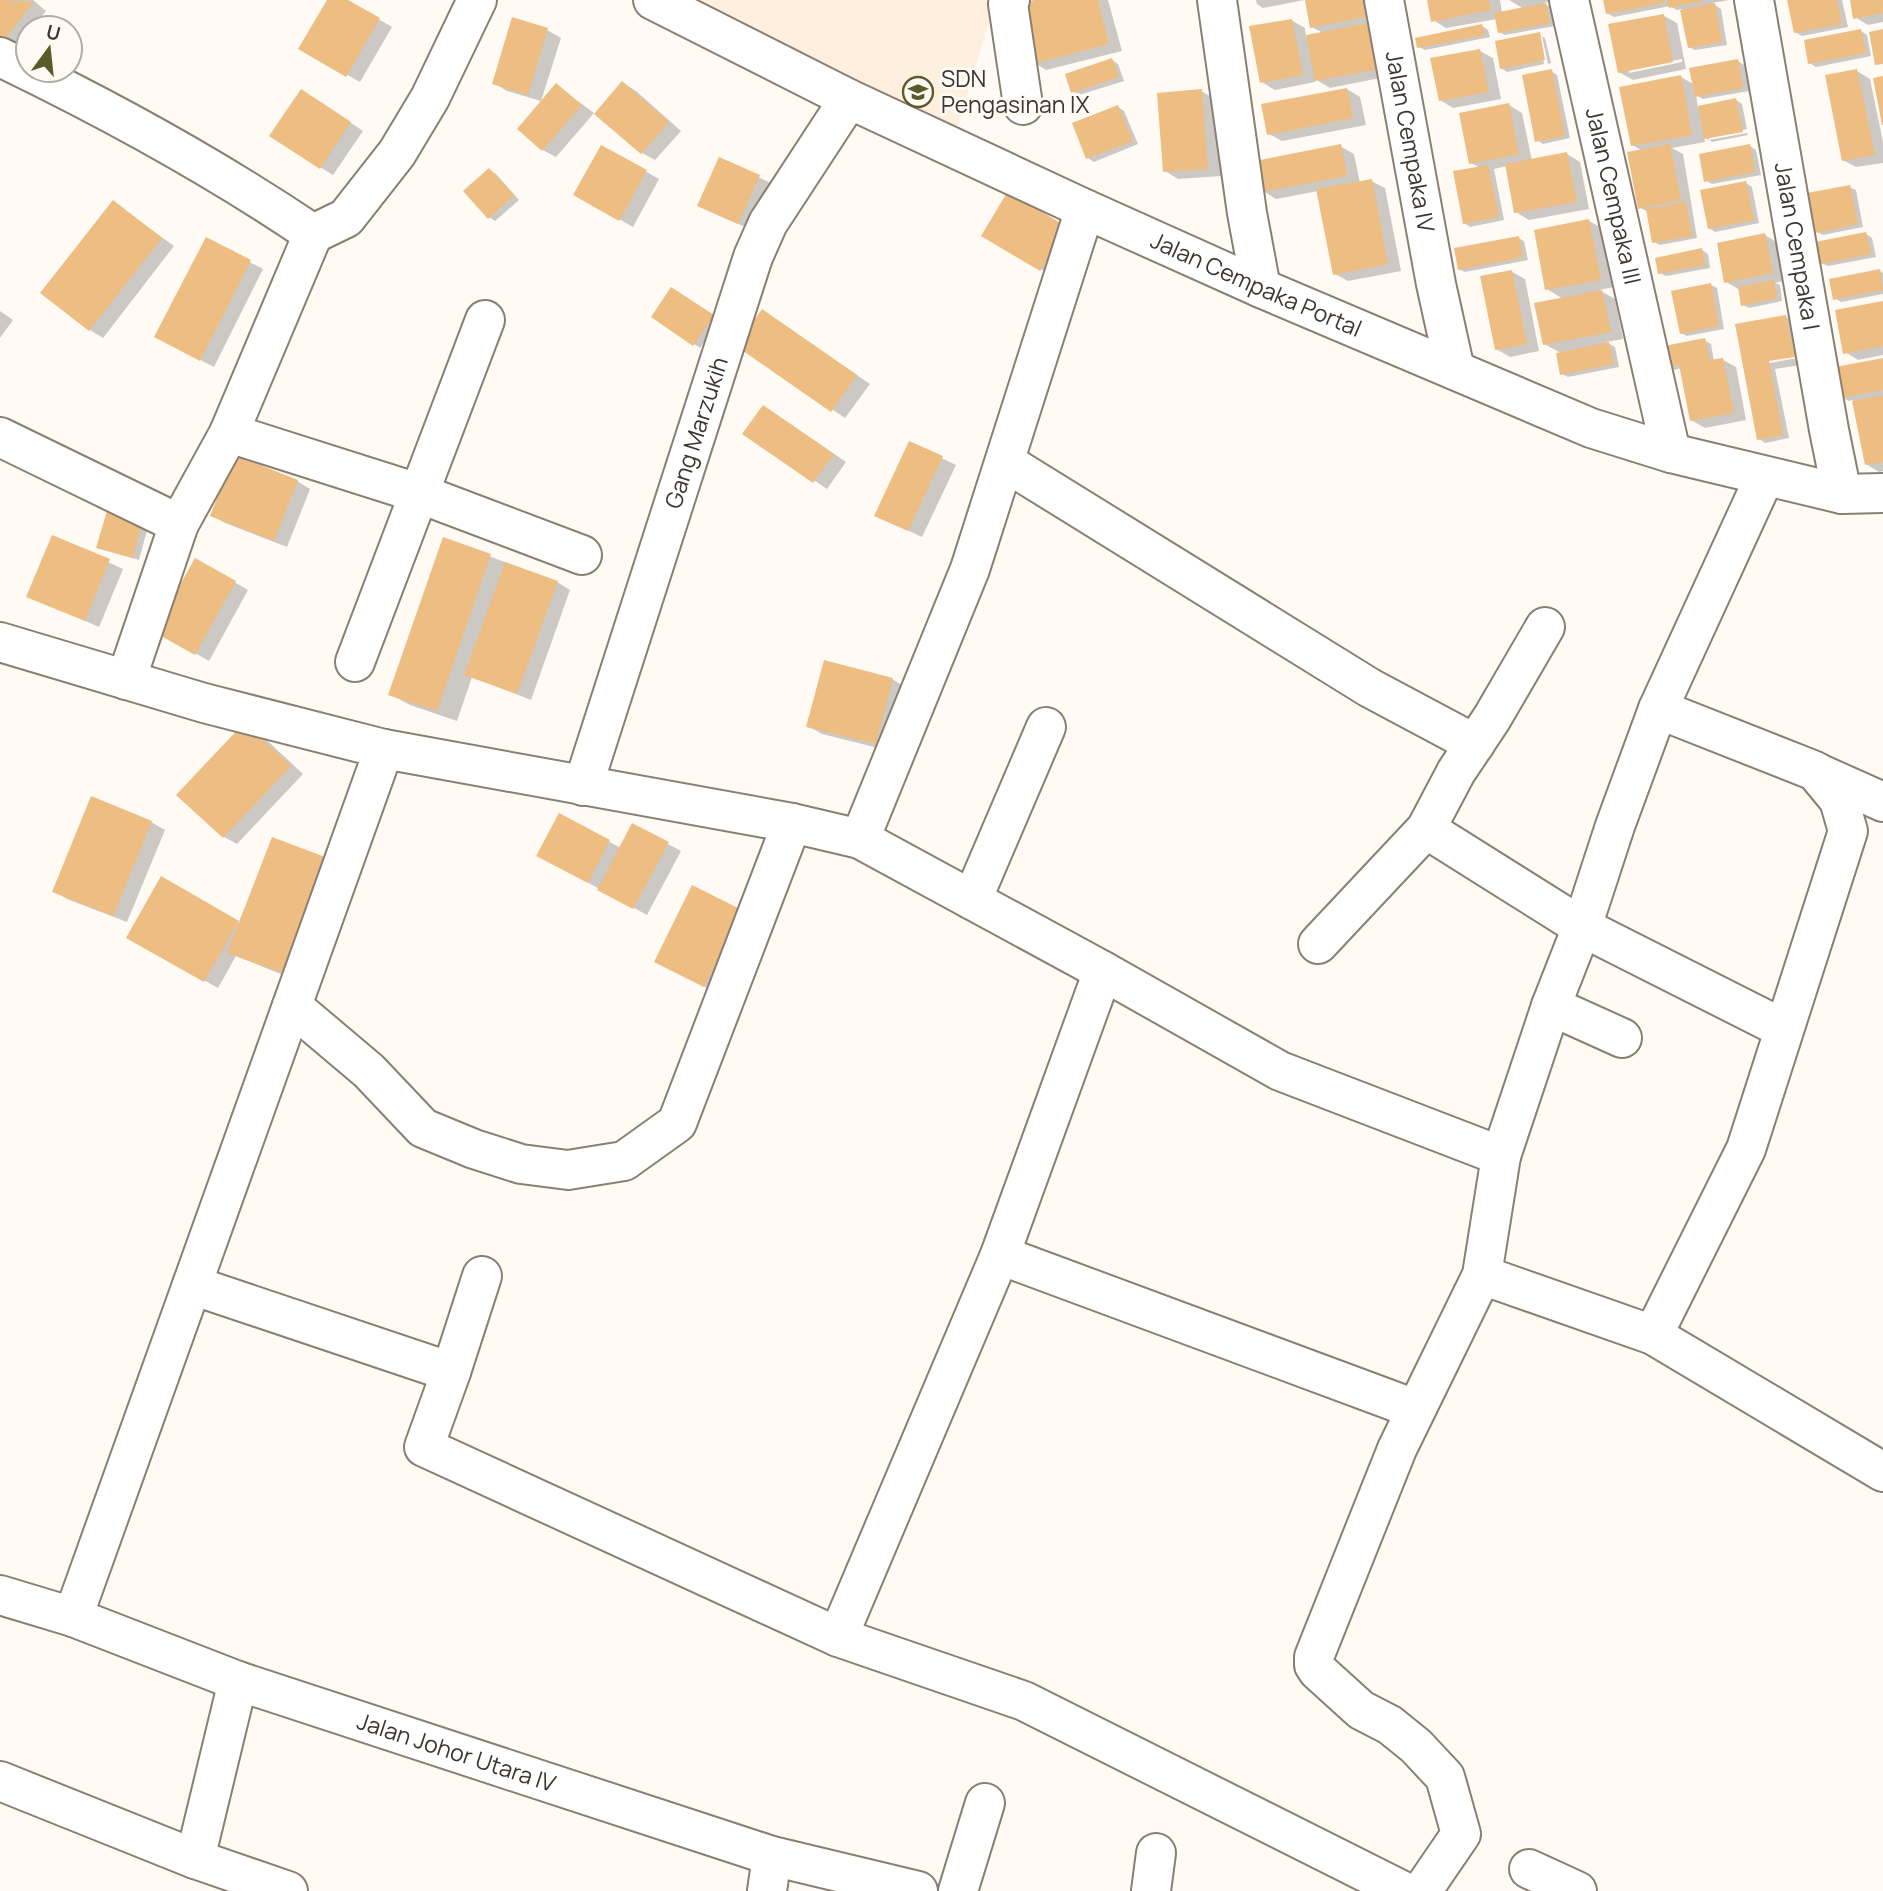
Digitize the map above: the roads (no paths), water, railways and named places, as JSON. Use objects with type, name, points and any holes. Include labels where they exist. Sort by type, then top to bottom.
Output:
[{"type":"street","points":[[126,680],[179,524],[229,433],[313,234],[346,218],[397,153],[430,98],[477,0]]},
{"type":"street","name":"Jalan Cempaka Portal","points":[[653,0],[849,99],[1085,209],[1261,288],[1591,428],[1671,453],[1842,494],[1883,493]]},
{"type":"street","points":[[1010,0],[1008,4],[1023,105]]},
{"type":"street","points":[[1217,0],[1247,213],[1261,288]]},
{"type":"street","name":"Jalan Cempaka IV","points":[[1384,0],[1436,284],[1455,370]]},
{"type":"street","name":"Jalan Cempaka III","points":[[1569,0],[1671,453]]},
{"type":"street","name":"Jalan Cempaka I","points":[[1754,0],[1842,494]]},
{"type":"street","points":[[2,62],[117,117],[250,191],[313,234]]},
{"type":"street","name":"Gang Marzukih","points":[[583,786],[753,257],[768,223],[849,99]]},
{"type":"street","points":[[860,838],[970,569],[1085,209]]},
{"type":"street","points":[[355,662],[485,320]]},
{"type":"street","points":[[229,433],[418,494],[582,555]]},
{"type":"street","points":[[0,437],[179,524]]},
{"type":"street","points":[[1004,462],[1370,688],[1475,744]]},
{"type":"street","points":[[1422,1891],[1461,1834],[1445,1777],[1416,1746],[1390,1725],[1362,1710],[1318,1671],[1314,1665],[1314,1657],[1415,1409],[1482,1275],[1501,1156],[1551,1006],[1582,927],[1658,709],[1765,476]]},
{"type":"street","points":[[1318,944],[1426,829],[1545,628]]},
{"type":"street","points":[[0,642],[204,703],[384,749],[792,823],[860,838],[1280,1071],[1501,1156]]},
{"type":"street","points":[[1658,709],[1815,771],[1883,802]]},
{"type":"street","points":[[972,900],[1046,727]]},
{"type":"street","points":[[74,1617],[384,749]]},
{"type":"street","points":[[1653,1335],[1746,1149],[1848,831],[1839,800],[1815,771]]},
{"type":"street","points":[[292,1006],[369,1071],[423,1128],[474,1150],[521,1164],[568,1170],[624,1161],[677,1123],[792,823]]},
{"type":"street","points":[[1426,829],[1582,927],[1784,1029]]},
{"type":"street","points":[[838,1637],[1000,1255],[1103,971]]},
{"type":"street","points":[[1551,1006],[1622,1038]]},
{"type":"street","points":[[1000,1255],[1415,1409]]},
{"type":"street","points":[[1482,1275],[1653,1335],[1883,1472]]},
{"type":"street","points":[[482,1276],[424,1447],[838,1637],[1024,1701],[1403,1891]]},
{"type":"street","points":[[192,1285],[451,1372]]},
{"type":"street","name":"Jalan Johor Utara IV","points":[[0,1595],[74,1617],[238,1681],[769,1873],[918,1891]]},
{"type":"street","points":[[195,1859],[238,1681]]},
{"type":"street","points":[[0,1782],[195,1859],[288,1891]]},
{"type":"street","points":[[958,1891],[985,1803]]},
{"type":"street","points":[[1151,1891],[1156,1853]]},
{"type":"street","points":[[1529,1869],[1577,1891]]},
{"type":"place","name":"SDN Pengasinan IX","points":[[918,92]]}]
